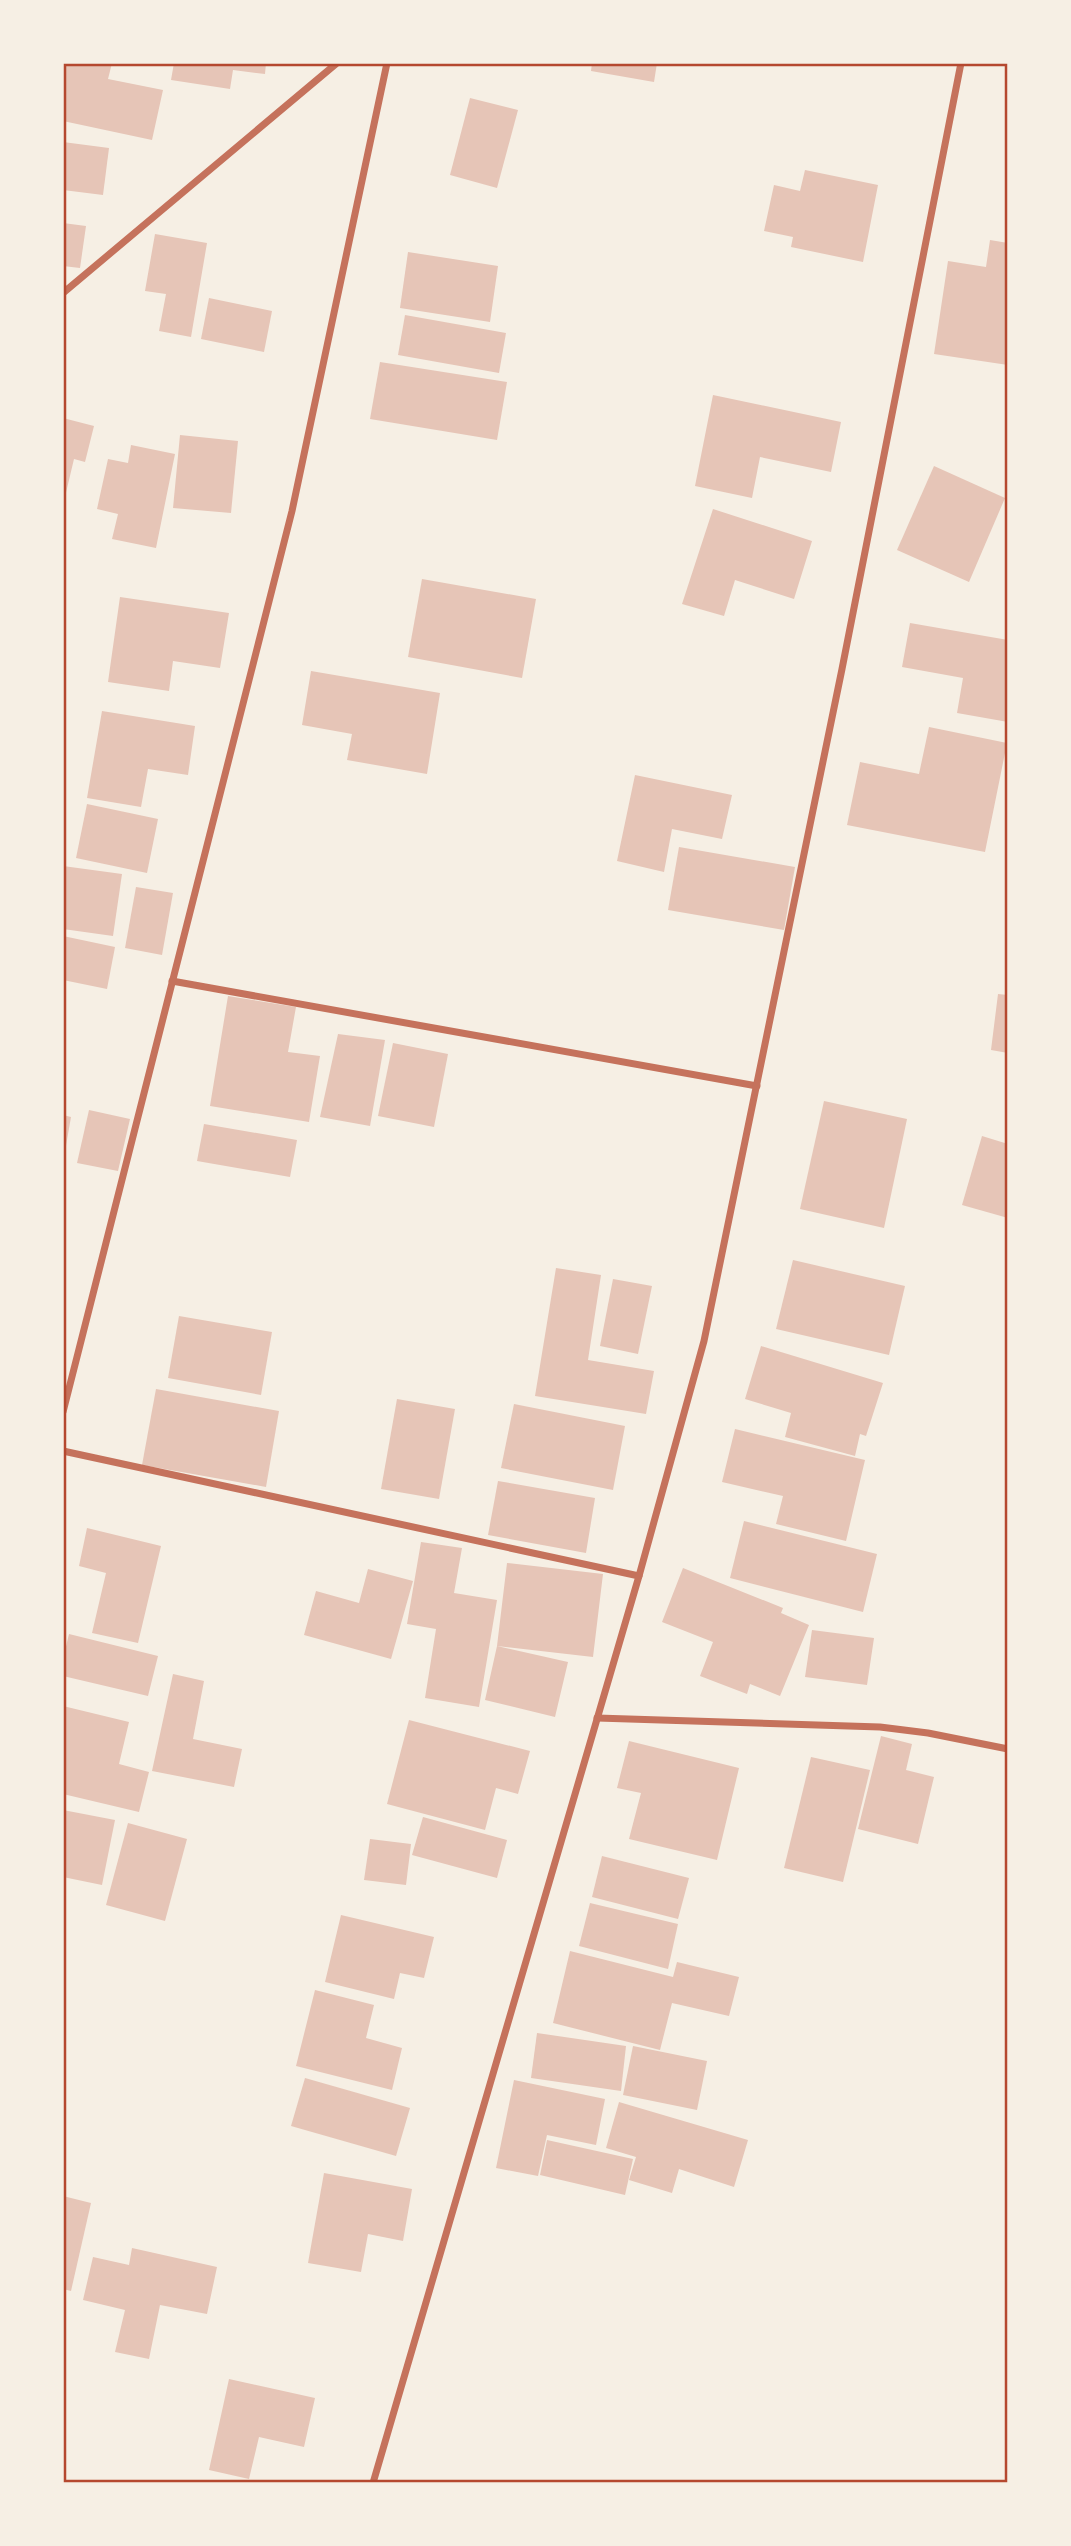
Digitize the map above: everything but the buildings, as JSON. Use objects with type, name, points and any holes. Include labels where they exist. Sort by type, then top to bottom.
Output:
[{"type":"street","points":[[63,293],[337,63]]},
{"type":"street","points":[[63,1412],[292,511],[387,63]]},
{"type":"street","points":[[373,2483],[639,1576],[704,1341],[961,63]]},
{"type":"street","points":[[172,981],[757,1086]]},
{"type":"street","points":[[63,1451],[639,1576]]},
{"type":"street","points":[[597,1718],[880,1727],[928,1733],[1008,1749]]}]
